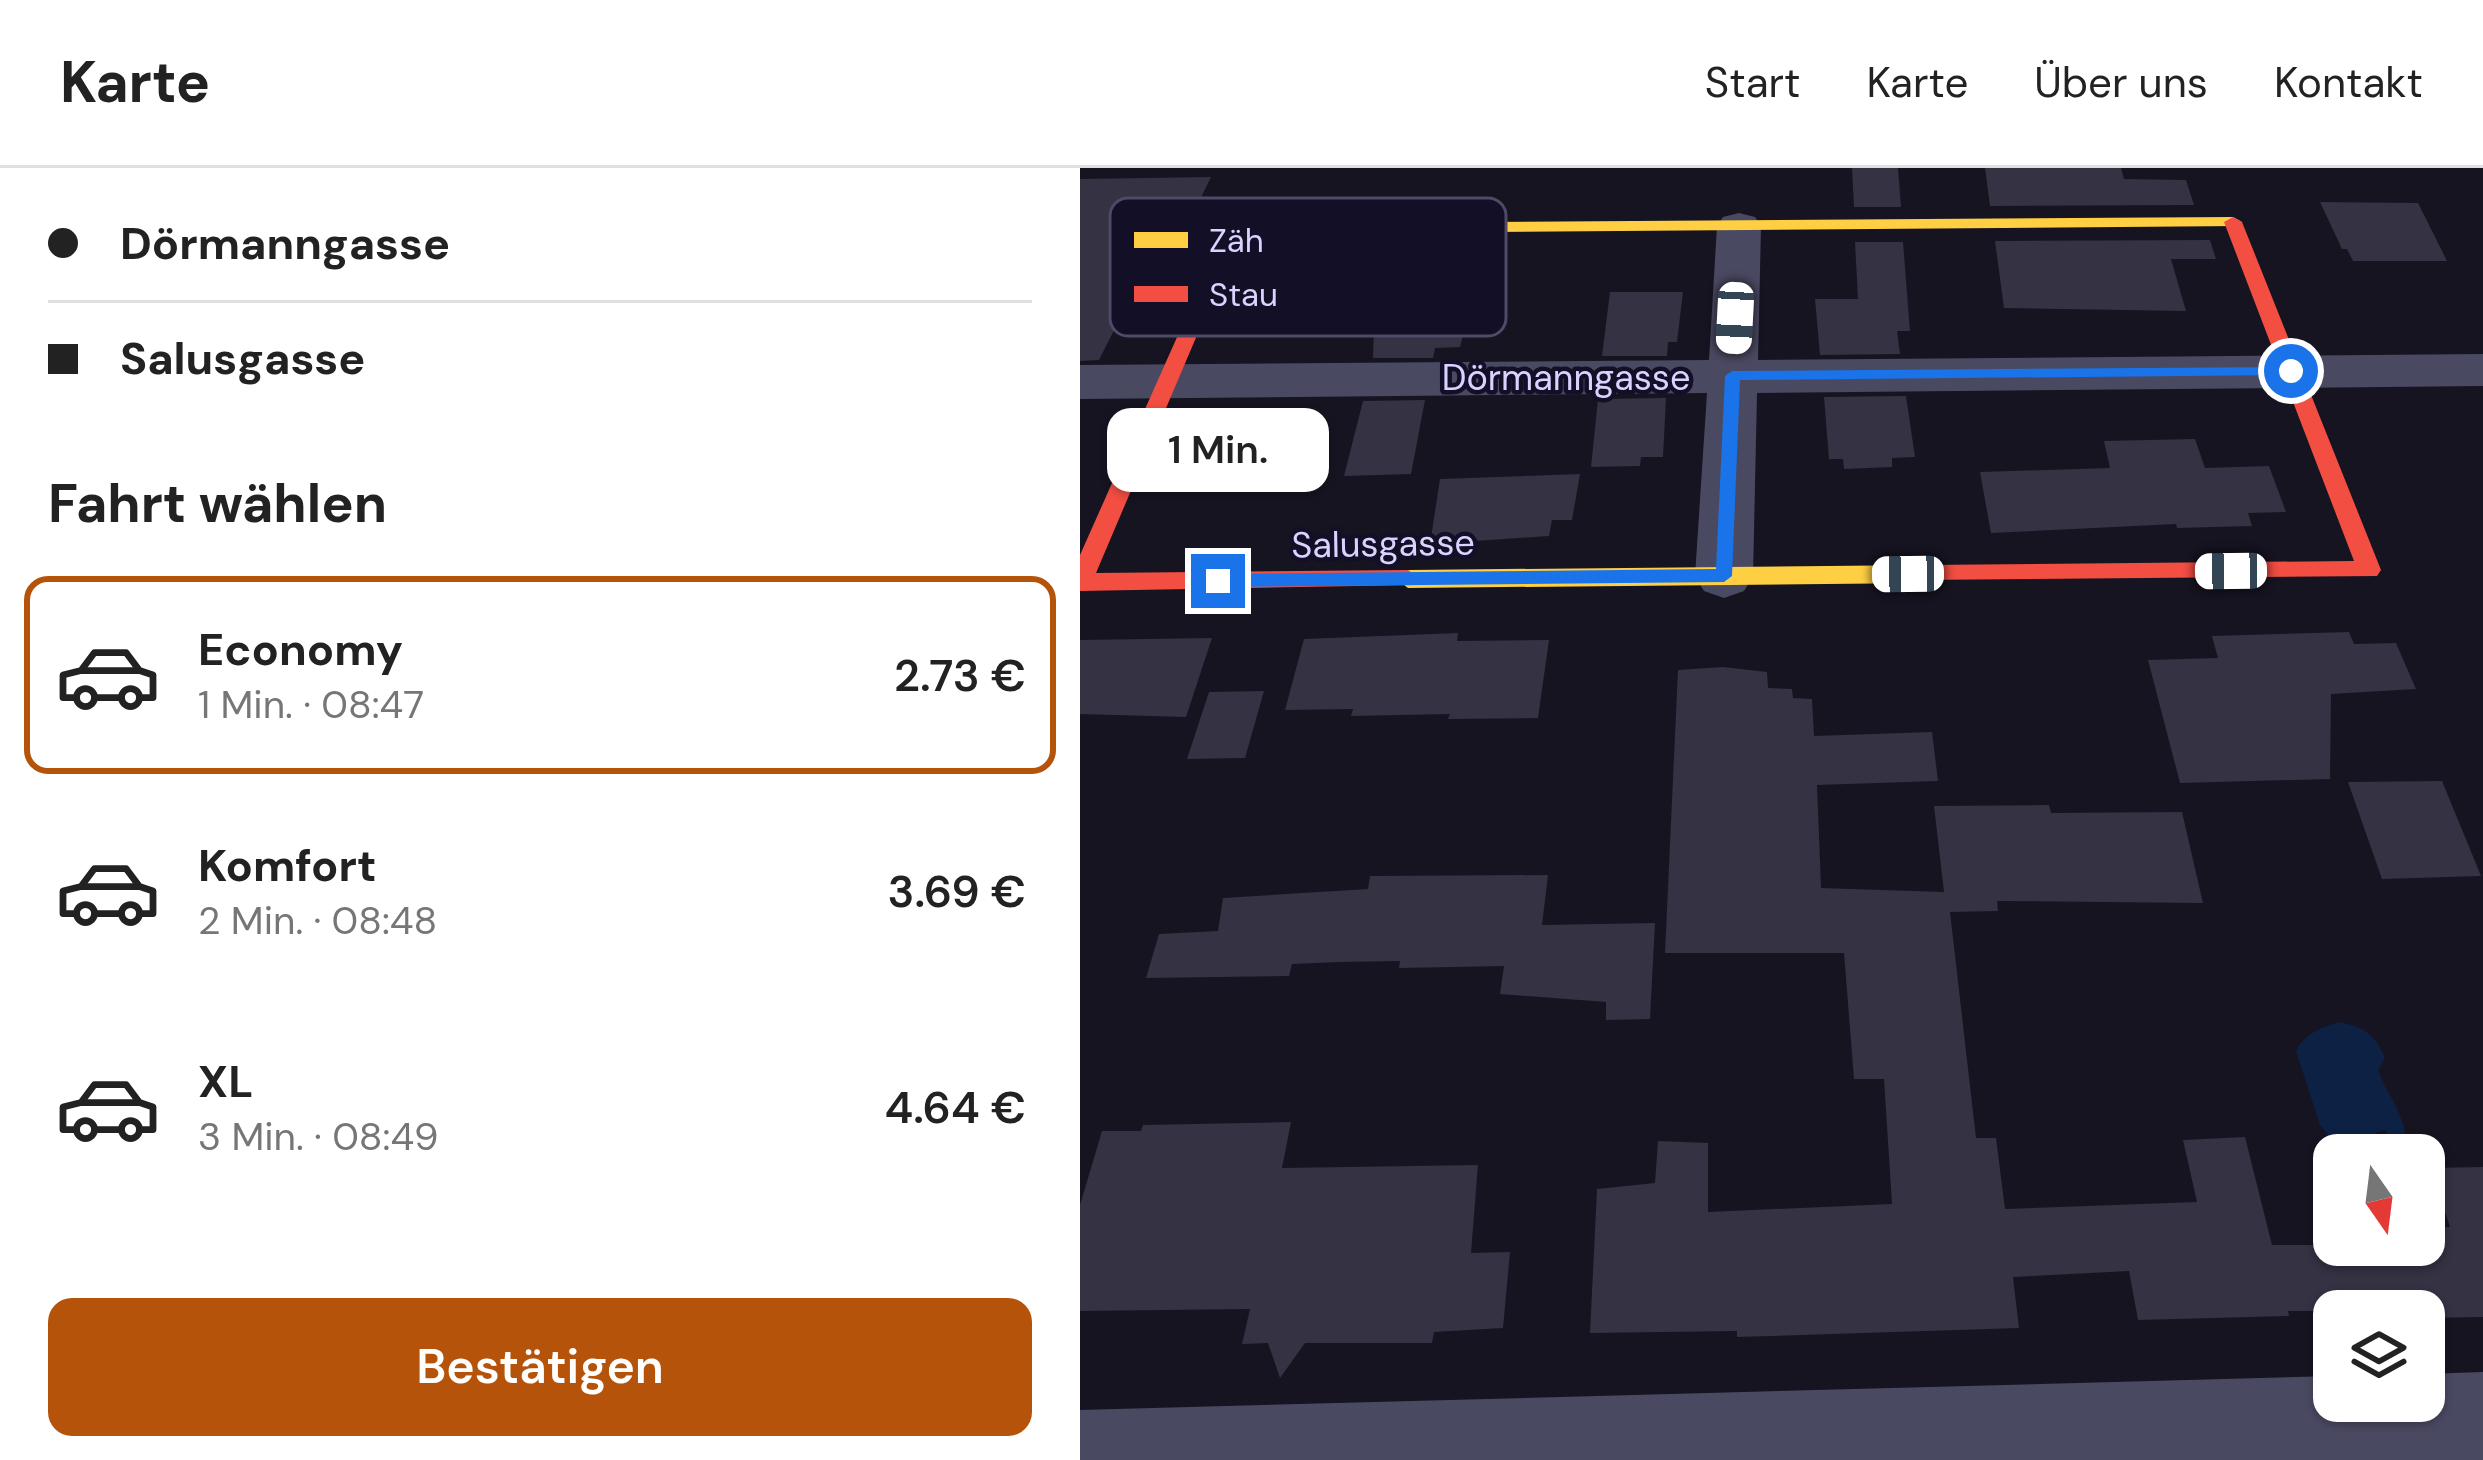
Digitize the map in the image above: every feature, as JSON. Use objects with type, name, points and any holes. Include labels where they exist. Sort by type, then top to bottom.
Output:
[{"type":"street","name":"Salusgasse","points":[[1187,336],[1080,582],[2369,570],[2233,222],[1506,228]]},
{"type":"street","points":[[1724,576],[1739,226]]},
{"type":"street","name":"Dörmanngasse","points":[[1080,382],[2483,370]]},
{"type":"street","points":[[1080,1455],[2483,1416]]},
{"type":"water","points":[[2339,1022],[2373,1037],[2385,1058],[2378,1070],[2405,1134],[2385,1130],[2328,1134],[2320,1125],[2296,1051],[2320,1029]]},
{"type":"building","points":[[1852,168],[1898,168],[1901,207],[1854,207]]},
{"type":"building","points":[[1985,168],[2121,168],[2124,179],[2186,180],[2194,205],[1990,206]]},
{"type":"building","points":[[1211,177],[1201,198],[1110,198],[1111,336],[1099,360],[1080,361],[1080,179]]},
{"type":"building","points":[[2320,202],[2418,203],[2447,261],[2353,261],[2347,249],[2342,249]]},
{"type":"building","points":[[2210,240],[2216,259],[2171,259],[2186,311],[2004,308],[1995,241]]},
{"type":"building","points":[[1855,242],[1903,242],[1910,331],[1897,331],[1900,354],[1820,355],[1815,299],[1858,299]]},
{"type":"building","points":[[1610,292],[1683,292],[1677,342],[1668,342],[1667,356],[1602,356]]},
{"type":"building","points":[[1374,336],[1463,336],[1460,347],[1435,348],[1433,358],[1373,358]]},
{"type":"building","points":[[1906,396],[1915,457],[1892,458],[1892,467],[1844,469],[1843,459],[1829,459],[1824,397]]},
{"type":"building","points":[[1666,398],[1663,457],[1641,457],[1640,466],[1591,467],[1598,399]]},
{"type":"building","points":[[1425,400],[1411,474],[1344,476],[1363,401]]},
{"type":"building","points":[[2195,439],[2205,468],[2269,466],[2286,512],[2248,513],[2252,526],[2177,528],[2176,524],[1991,533],[1980,472],[2110,468],[2104,441]]},
{"type":"building","points":[[1580,474],[1572,520],[1552,520],[1549,536],[1430,544],[1440,479]]},
{"type":"building","points":[[2349,632],[2354,644],[2396,643],[2416,689],[2331,694],[2330,779],[2180,783],[2148,660],[2218,658],[2212,636]]},
{"type":"building","points":[[1458,633],[1457,641],[1549,640],[1538,718],[1351,716],[1353,709],[1285,710],[1304,639]]},
{"type":"building","points":[[1212,638],[1186,717],[1080,714],[1080,640]]},
{"type":"building","points":[[1723,667],[1767,672],[1768,688],[1792,689],[1793,698],[1812,699],[1814,736],[1932,732],[1938,781],[1817,785],[1821,888],[1944,892],[1934,806],[2049,805],[2051,813],[2182,812],[2203,903],[1997,901],[1998,911],[1950,912],[1976,1138],[1996,1138],[2005,1209],[2197,1202],[2183,1140],[2245,1137],[2272,1245],[2313,1245],[2313,1266],[2445,1266],[2445,1227],[2450,1227],[2445,1212],[2445,1168],[2483,1167],[2483,1317],[2445,1318],[2445,1290],[2313,1290],[2313,1311],[2288,1311],[2289,1316],[2138,1320],[2129,1271],[2013,1277],[2019,1328],[1737,1337],[1737,1331],[1590,1333],[1597,1189],[1655,1183],[1658,1141],[1708,1143],[1708,1212],[1892,1204],[1884,1079],[1854,1079],[1844,953],[1665,953],[1678,670]]},
{"type":"building","points":[[1264,691],[1245,758],[1187,759],[1209,692]]},
{"type":"building","points":[[2442,781],[2481,876],[2382,879],[2348,782]]},
{"type":"building","points":[[1548,875],[1542,925],[1655,923],[1650,1019],[1606,1020],[1606,1002],[1500,994],[1504,966],[1399,968],[1400,961],[1339,962],[1292,964],[1289,976],[1146,978],[1159,934],[1218,931],[1223,898],[1368,889],[1370,876]]},
{"type":"building","points":[[1291,1122],[1282,1168],[1478,1165],[1471,1253],[1510,1252],[1503,1328],[1434,1332],[1432,1343],[1305,1343],[1280,1378],[1268,1343],[1242,1344],[1250,1309],[1080,1311],[1080,1205],[1102,1131],[1141,1131],[1143,1125]]},
{"type":"traffic: slow","points":[[1506,227],[2233,222]]},
{"type":"traffic: slow","points":[[1408,579],[1924,574]]},
{"type":"traffic: jam","points":[[1924,574],[2369,570],[2233,222]]},
{"type":"traffic: jam","points":[[1080,582],[1187,336]]},
{"type":"traffic: jam","points":[[1080,582],[1408,579]]},
{"type":"route","points":[[1218,581],[1724,576],[1732,376],[2291,371]]}]
